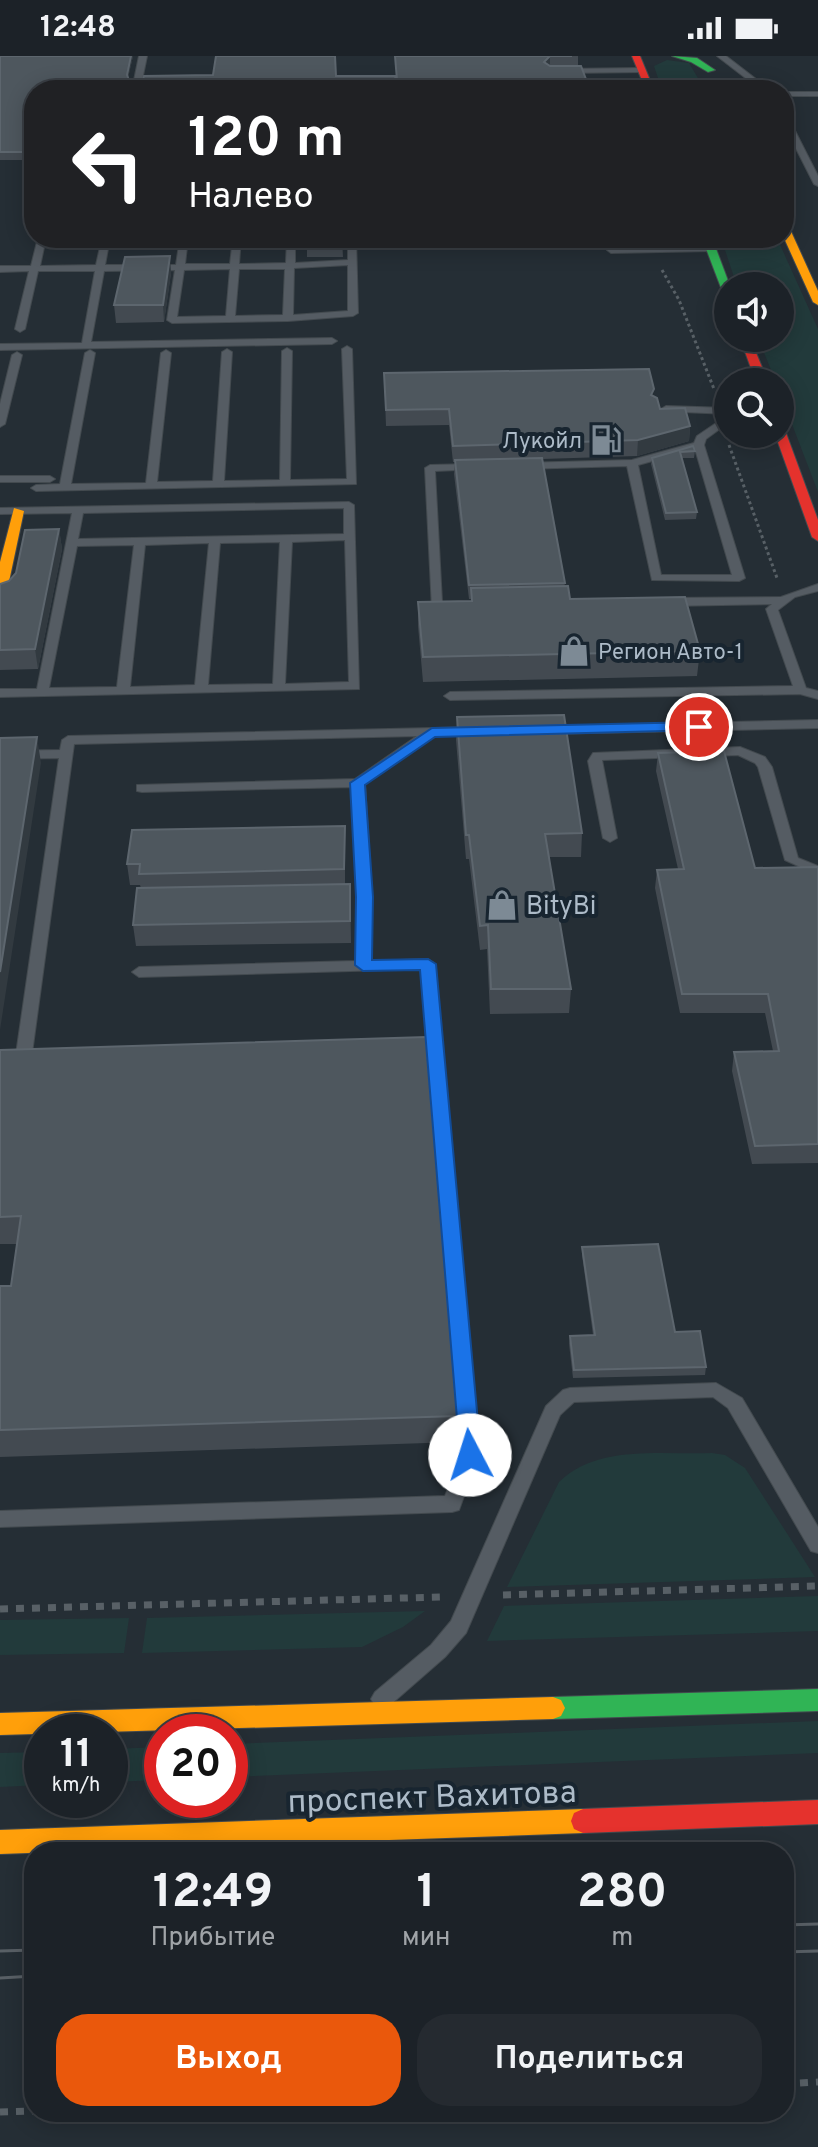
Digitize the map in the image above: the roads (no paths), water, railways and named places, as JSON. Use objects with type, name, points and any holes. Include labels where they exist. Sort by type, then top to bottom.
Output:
[{"type":"street","points":[[639,63],[663,56]]},
{"type":"street","points":[[676,56],[714,61]]},
{"type":"street","points":[[711,248],[720,272]]},
{"type":"street","points":[[794,248],[818,302]]},
{"type":"street","points":[[785,448],[818,537]]},
{"type":"street","points":[[0,591],[5,546],[16,511]]},
{"type":"street","points":[[0,1724],[818,1700]]},
{"type":"street","name":"проспект Вахитова","points":[[0,1842],[818,1812]]},
{"type":"lane","points":[[138,80],[143,56]]},
{"type":"lane","points":[[585,56],[589,70]]},
{"type":"lane","points":[[714,61],[748,80]]},
{"type":"lane","points":[[550,71],[589,70],[639,63]]},
{"type":"lane","points":[[794,94],[818,94]]},
{"type":"lane","points":[[794,137],[818,184]]},
{"type":"lane","points":[[20,329],[40,248]]},
{"type":"lane","points":[[66,483],[104,248]]},
{"type":"lane","points":[[183,248],[172,320],[288,318],[353,313],[352,248]]},
{"type":"lane","points":[[230,319],[236,248]]},
{"type":"lane","points":[[288,318],[291,248]]},
{"type":"lane","points":[[611,250],[665,248]]},
{"type":"lane","points":[[0,269],[290,266],[352,262]]},
{"type":"lane","points":[[0,347],[88,349],[332,341]]},
{"type":"lane","points":[[0,479],[151,486],[352,482],[347,349]]},
{"type":"lane","points":[[285,483],[287,351]]},
{"type":"lane","points":[[218,485],[227,352]]},
{"type":"lane","points":[[151,486],[166,353]]},
{"type":"lane","points":[[0,424],[17,355]]},
{"type":"lane","points":[[657,409],[714,414]]},
{"type":"lane","points":[[632,463],[656,578],[739,578],[699,445],[701,438],[714,426]]},
{"type":"lane","points":[[508,466],[632,463],[699,445]]},
{"type":"lane","points":[[467,605],[436,606],[430,468],[492,467]]},
{"type":"lane","points":[[16,511],[37,483]]},
{"type":"lane","points":[[0,693],[355,686],[349,505],[16,511]]},
{"type":"lane","points":[[42,693],[78,510]]},
{"type":"lane","points":[[71,543],[350,537]]},
{"type":"lane","points":[[279,688],[286,539]]},
{"type":"lane","points":[[201,689],[215,540]]},
{"type":"lane","points":[[123,691],[140,541]]},
{"type":"lane","points":[[801,690],[772,609],[791,595],[818,587]]},
{"type":"lane","points":[[658,602],[785,600]]},
{"type":"lane","points":[[450,696],[801,690],[818,695]]},
{"type":"lane","points":[[524,731],[818,724]]},
{"type":"lane","points":[[0,1069],[30,1068],[68,740],[493,731]]},
{"type":"lane","points":[[142,788],[358,783],[432,732]]},
{"type":"lane","points":[[610,838],[595,761],[598,756],[740,751],[760,760],[765,767],[792,860],[818,871]]},
{"type":"lane","points":[[0,755],[66,754]]},
{"type":"lane","points":[[358,783],[352,840],[363,965]]},
{"type":"lane","points":[[0,1519],[452,1504],[470,1455],[428,1057],[428,964],[139,972]]},
{"type":"lane","points":[[365,1713],[438,1651],[459,1627],[553,1411],[570,1395],[716,1390],[735,1403],[818,1545]]},
{"type":"tram line","points":[[794,1925],[818,1924]]},
{"type":"tram line","points":[[0,1951],[24,1950]]},
{"type":"tram line","points":[[794,1952],[818,1951]]},
{"type":"tram line","points":[[0,1978],[24,1977]]},
{"type":"place","name":"Лукойл","points":[[606,440]]},
{"type":"place","name":"Регион Авто-1","points":[[574,651]]},
{"type":"place","name":"BityBi","points":[[502,905]]}]
